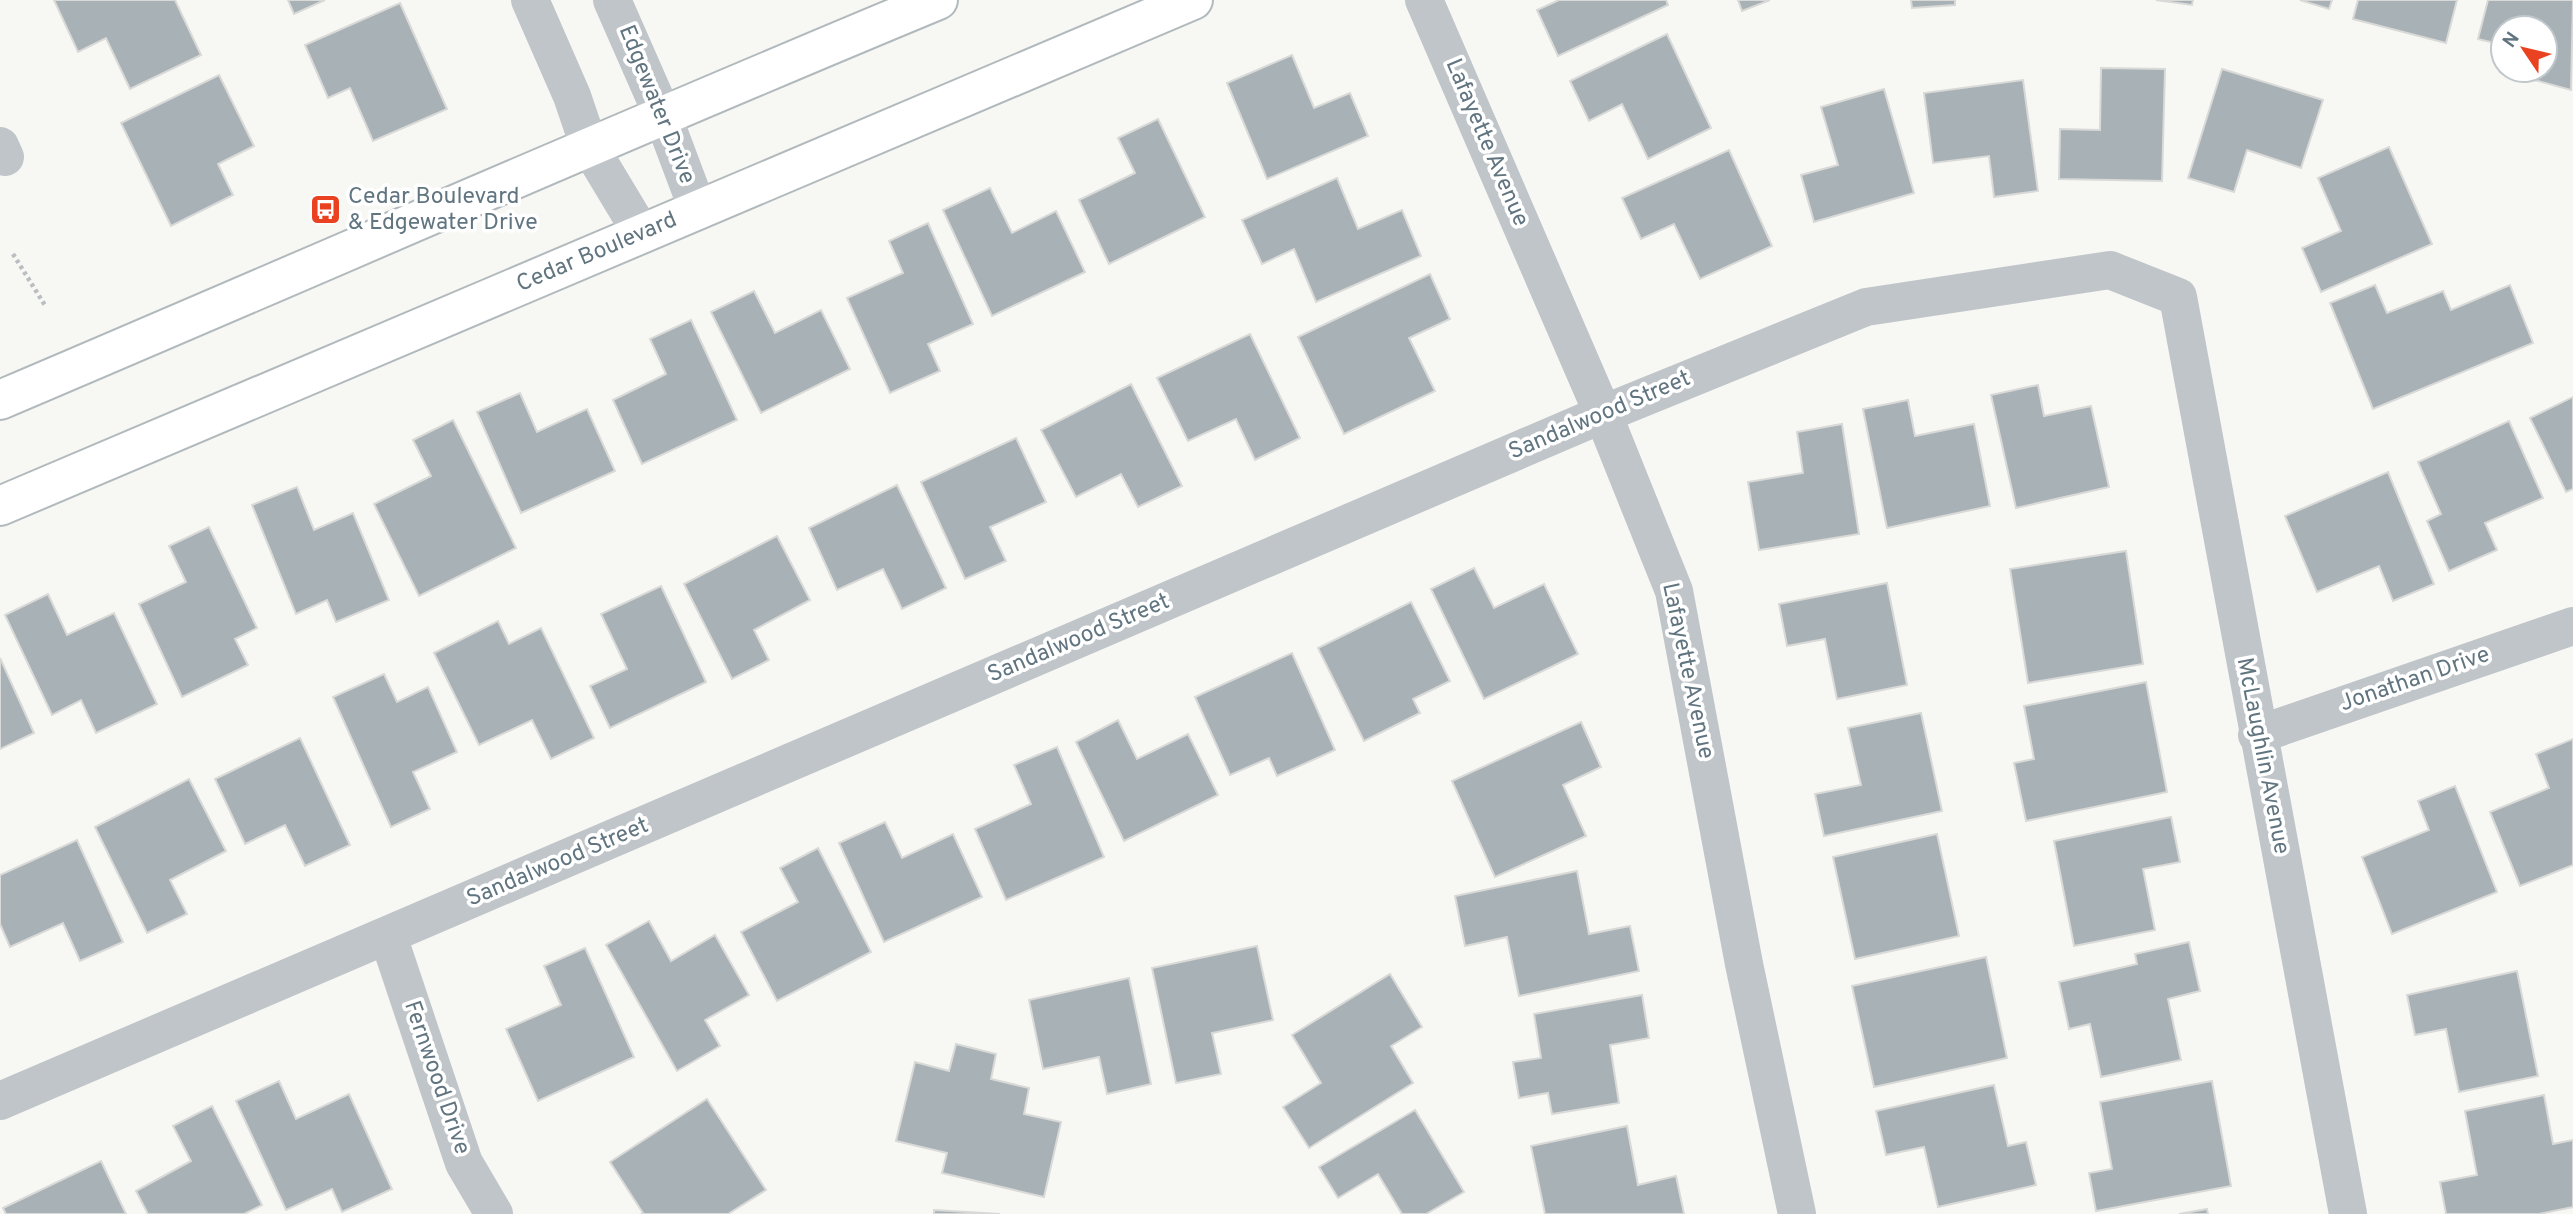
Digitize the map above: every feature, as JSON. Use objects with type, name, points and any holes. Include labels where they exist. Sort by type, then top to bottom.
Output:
[{"type":"main road","points":[[0,400],[662,114],[938,0]]},
{"type":"main road","name":"Cedar Boulevard","points":[[0,506],[1193,0]]},
{"type":"street","points":[[530,0],[572,96],[589,146],[642,234]]},
{"type":"street","name":"Edgewater Drive","points":[[612,0],[662,114],[698,210]]},
{"type":"street","name":"Lafayette Avenue","points":[[1424,0],[1604,414],[1674,591],[1744,964],[1797,1214]]},
{"type":"street","name":"Sandalwood Street","points":[[0,1101],[1604,414],[1866,307],[2110,270],[2178,297]]},
{"type":"street","name":"McLaughlin Avenue","points":[[2178,297],[2348,1214]]},
{"type":"street","name":"Jonathan Drive","points":[[2258,735],[2573,626]]},
{"type":"street","name":"Fernwood Drive","points":[[388,936],[464,1163],[494,1214]]},
{"type":"path","points":[[13,254],[46,307]]},
{"type":"building","points":[[54,0],[175,0],[201,55],[130,89],[106,38],[78,52]]},
{"type":"building","points":[[288,0],[325,0],[294,14]]},
{"type":"building","points":[[1559,0],[1666,0],[1668,5],[1558,56],[1537,10]]},
{"type":"building","points":[[1738,0],[1770,0],[1742,11]]},
{"type":"building","points":[[1911,0],[1955,0],[1955,5],[1912,8]]},
{"type":"building","points":[[2156,0],[2193,0],[2192,5]]},
{"type":"building","points":[[2300,0],[2332,0],[2329,9]]},
{"type":"building","points":[[2358,0],[2457,0],[2446,43],[2353,19]]},
{"type":"building","points":[[2488,0],[2573,0],[2571,90],[2549,84],[2559,84],[2559,14],[2489,14],[2489,42],[2478,39]]},
{"type":"building","points":[[400,3],[447,109],[373,141],[350,88],[328,98],[305,45]]},
{"type":"building","points":[[1667,34],[1711,128],[1648,159],[1622,104],[1589,121],[1570,81]]},
{"type":"building","points":[[1292,55],[1314,108],[1350,93],[1368,136],[1267,179],[1227,83]]},
{"type":"building","points":[[2101,68],[2165,69],[2162,181],[2059,179],[2060,129],[2100,130]]},
{"type":"building","points":[[2222,69],[2323,100],[2301,168],[2247,150],[2234,192],[2188,178]]},
{"type":"building","points":[[219,75],[254,146],[218,164],[233,195],[171,226],[121,123]]},
{"type":"building","points":[[2023,80],[2038,191],[1994,197],[1989,156],[1933,163],[1924,93]]},
{"type":"building","points":[[1884,89],[1914,193],[1814,222],[1801,175],[1838,165],[1821,107]]},
{"type":"building","points":[[1158,119],[1205,217],[1109,264],[1079,200],[1135,173],[1118,138]]},
{"type":"building","points":[[2389,147],[2432,244],[2321,292],[2302,248],[2341,231],[2318,178]]},
{"type":"building","points":[[1729,150],[1772,246],[1700,279],[1674,224],[1641,239],[1622,198]]},
{"type":"building","points":[[1337,178],[1358,229],[1402,210],[1421,256],[1316,302],[1294,249],[1262,264],[1242,220]]},
{"type":"building","points":[[990,188],[1012,233],[1056,211],[1085,272],[992,316],[943,210]]},
{"type":"building","points":[[928,223],[973,324],[928,344],[940,371],[890,393],[847,298],[903,273],[889,241]]},
{"type":"building","points":[[1430,274],[1450,319],[1409,338],[1435,391],[1344,434],[1298,337]]},
{"type":"building","points":[[2375,285],[2387,313],[2443,291],[2451,310],[2510,285],[2533,343],[2373,409],[2330,303]]},
{"type":"building","points":[[754,291],[775,333],[821,310],[850,369],[761,413],[711,312]]},
{"type":"building","points":[[691,320],[737,420],[642,464],[613,400],[666,374],[650,339]]},
{"type":"building","points":[[1250,334],[1300,438],[1255,460],[1236,419],[1188,441],[1157,378]]},
{"type":"building","points":[[1131,384],[1182,486],[1138,507],[1121,474],[1076,497],[1041,430]]},
{"type":"building","points":[[2038,385],[2044,416],[2091,406],[2109,487],[2016,508],[1991,395]]},
{"type":"building","points":[[520,393],[537,432],[587,409],[615,471],[521,513],[477,412]]},
{"type":"building","points":[[2573,397],[2573,489],[2566,492],[2530,418]]},
{"type":"building","points":[[1908,400],[1915,436],[1974,424],[1990,506],[1887,528],[1863,409]]},
{"type":"building","points":[[453,420],[516,548],[419,596],[374,504],[431,476],[413,440]]},
{"type":"building","points":[[2509,421],[2543,498],[2485,523],[2497,550],[2449,571],[2427,521],[2441,514],[2418,462]]},
{"type":"building","points":[[1842,424],[1859,534],[1759,550],[1748,482],[1803,473],[1797,432]]},
{"type":"building","points":[[1016,438],[1046,502],[990,527],[1006,561],[965,579],[921,482]]},
{"type":"building","points":[[2388,472],[2434,584],[2393,601],[2379,566],[2317,592],[2285,516]]},
{"type":"building","points":[[897,485],[946,588],[902,609],[883,569],[837,590],[809,528]]},
{"type":"building","points":[[297,487],[314,530],[353,513],[389,600],[336,622],[327,600],[296,614],[252,505]]},
{"type":"building","points":[[209,527],[257,628],[235,639],[248,665],[182,697],[139,604],[186,582],[169,546]]},
{"type":"building","points":[[777,536],[810,600],[754,630],[769,660],[732,679],[684,584]]},
{"type":"building","points":[[2126,551],[2143,664],[2028,683],[2010,569]]},
{"type":"building","points":[[1474,568],[1494,608],[1544,584],[1578,654],[1484,699],[1431,589]]},
{"type":"building","points":[[1887,583],[1907,685],[1837,699],[1825,639],[1787,646],[1779,604]]},
{"type":"building","points":[[661,586],[706,682],[610,728],[590,686],[627,669],[601,614]]},
{"type":"building","points":[[48,594],[67,635],[114,613],[157,704],[96,733],[81,700],[52,715],[5,615]]},
{"type":"building","points":[[1411,602],[1450,681],[1413,699],[1420,713],[1364,741],[1318,648]]},
{"type":"building","points":[[498,621],[509,644],[541,628],[594,738],[551,759],[532,720],[479,745],[434,653]]},
{"type":"building","points":[[1292,653],[1335,750],[1277,776],[1269,758],[1230,775],[1195,697]]},
{"type":"building","points":[[0,658],[34,733],[0,749]]},
{"type":"building","points":[[384,674],[397,702],[428,687],[457,752],[413,772],[430,809],[391,827],[333,697]]},
{"type":"building","points":[[2146,682],[2167,792],[2026,821],[2014,763],[2034,759],[2024,706]]},
{"type":"building","points":[[1921,713],[1942,811],[1824,836],[1815,794],[1861,785],[1848,728]]},
{"type":"building","points":[[1118,720],[1137,759],[1188,734],[1218,795],[1124,841],[1076,742]]},
{"type":"building","points":[[1581,722],[1601,767],[1563,785],[1586,836],[1495,877],[1452,781]]},
{"type":"building","points":[[300,738],[350,845],[305,866],[285,825],[245,844],[215,779]]},
{"type":"building","points":[[2573,739],[2573,865],[2520,886],[2490,812],[2549,788],[2536,754]]},
{"type":"building","points":[[1057,747],[1104,857],[1006,900],[975,829],[1031,804],[1014,765]]},
{"type":"building","points":[[189,779],[226,851],[170,880],[187,914],[147,933],[95,827]]},
{"type":"building","points":[[2455,786],[2497,892],[2392,934],[2362,857],[2429,830],[2418,801]]},
{"type":"building","points":[[2171,817],[2180,862],[2143,869],[2155,930],[2074,946],[2054,841]]},
{"type":"building","points":[[885,822],[902,858],[953,834],[982,897],[884,942],[839,843]]},
{"type":"building","points":[[1937,834],[1959,936],[1855,959],[1833,857]]},
{"type":"building","points":[[77,840],[123,942],[80,961],[63,923],[10,947],[0,924],[0,875]]},
{"type":"building","points":[[818,848],[871,952],[777,1001],[741,932],[798,902],[780,868]]},
{"type":"building","points":[[1577,871],[1589,934],[1630,926],[1639,971],[1519,996],[1507,937],[1465,946],[1455,896]]},
{"type":"building","points":[[649,921],[671,961],[715,935],[749,995],[705,1020],[720,1046],[677,1071],[606,945]]},
{"type":"building","points":[[2189,942],[2200,991],[2168,999],[2181,1060],[2101,1077],[2090,1024],[2069,1029],[2059,982],[2137,964],[2135,954]]},
{"type":"building","points":[[1257,946],[1273,1020],[1212,1033],[1221,1074],[1176,1083],[1152,968]]},
{"type":"building","points":[[585,948],[634,1057],[538,1101],[506,1029],[561,1005],[544,966]]},
{"type":"building","points":[[1986,957],[2007,1058],[1874,1087],[1852,986]]},
{"type":"building","points":[[2517,971],[2538,1076],[2459,1092],[2446,1029],[2415,1035],[2407,995]]},
{"type":"building","points":[[1390,974],[1422,1027],[1391,1046],[1413,1083],[1309,1148],[1283,1107],[1321,1083],[1292,1035]]},
{"type":"building","points":[[1129,978],[1151,1084],[1107,1094],[1099,1057],[1043,1069],[1029,1000]]},
{"type":"building","points":[[1642,995],[1649,1038],[1610,1045],[1619,1103],[1552,1114],[1548,1093],[1519,1098],[1513,1062],[1541,1058],[1534,1014]]},
{"type":"building","points":[[956,1044],[996,1054],[991,1079],[1029,1088],[1024,1114],[1061,1122],[1044,1197],[942,1173],[947,1153],[896,1141],[915,1062],[949,1071]]},
{"type":"building","points":[[279,1081],[296,1119],[349,1094],[392,1189],[342,1212],[332,1189],[286,1210],[236,1101]]},
{"type":"building","points":[[2212,1081],[2231,1186],[2096,1211],[2089,1173],[2112,1169],[2100,1102]]},
{"type":"building","points":[[1994,1085],[2008,1146],[2026,1142],[2036,1185],[1938,1207],[1924,1147],[1886,1155],[1876,1111]]},
{"type":"building","points":[[2544,1095],[2553,1144],[2573,1140],[2573,1207],[2539,1214],[2446,1214],[2440,1182],[2477,1175],[2465,1111]]},
{"type":"building","points":[[707,1099],[766,1190],[728,1214],[641,1214],[643,1213],[610,1162]]},
{"type":"building","points":[[212,1106],[262,1205],[244,1214],[148,1214],[136,1191],[191,1161],[173,1126]]},
{"type":"building","points":[[1415,1110],[1464,1192],[1426,1214],[1402,1214],[1378,1174],[1338,1198],[1319,1167]]},
{"type":"building","points":[[1627,1126],[1638,1185],[1676,1176],[1684,1214],[1545,1214],[1531,1146]]},
{"type":"building","points":[[101,1161],[126,1214],[6,1214],[3,1208]]},
{"type":"building","points":[[2207,1209],[2208,1214],[2179,1214]]},
{"type":"building","points":[[934,1210],[1000,1214],[934,1214]]},
{"type":"place","name":"Cedar Boulevard & Edgewater Drive","points":[[325,210]]}]
